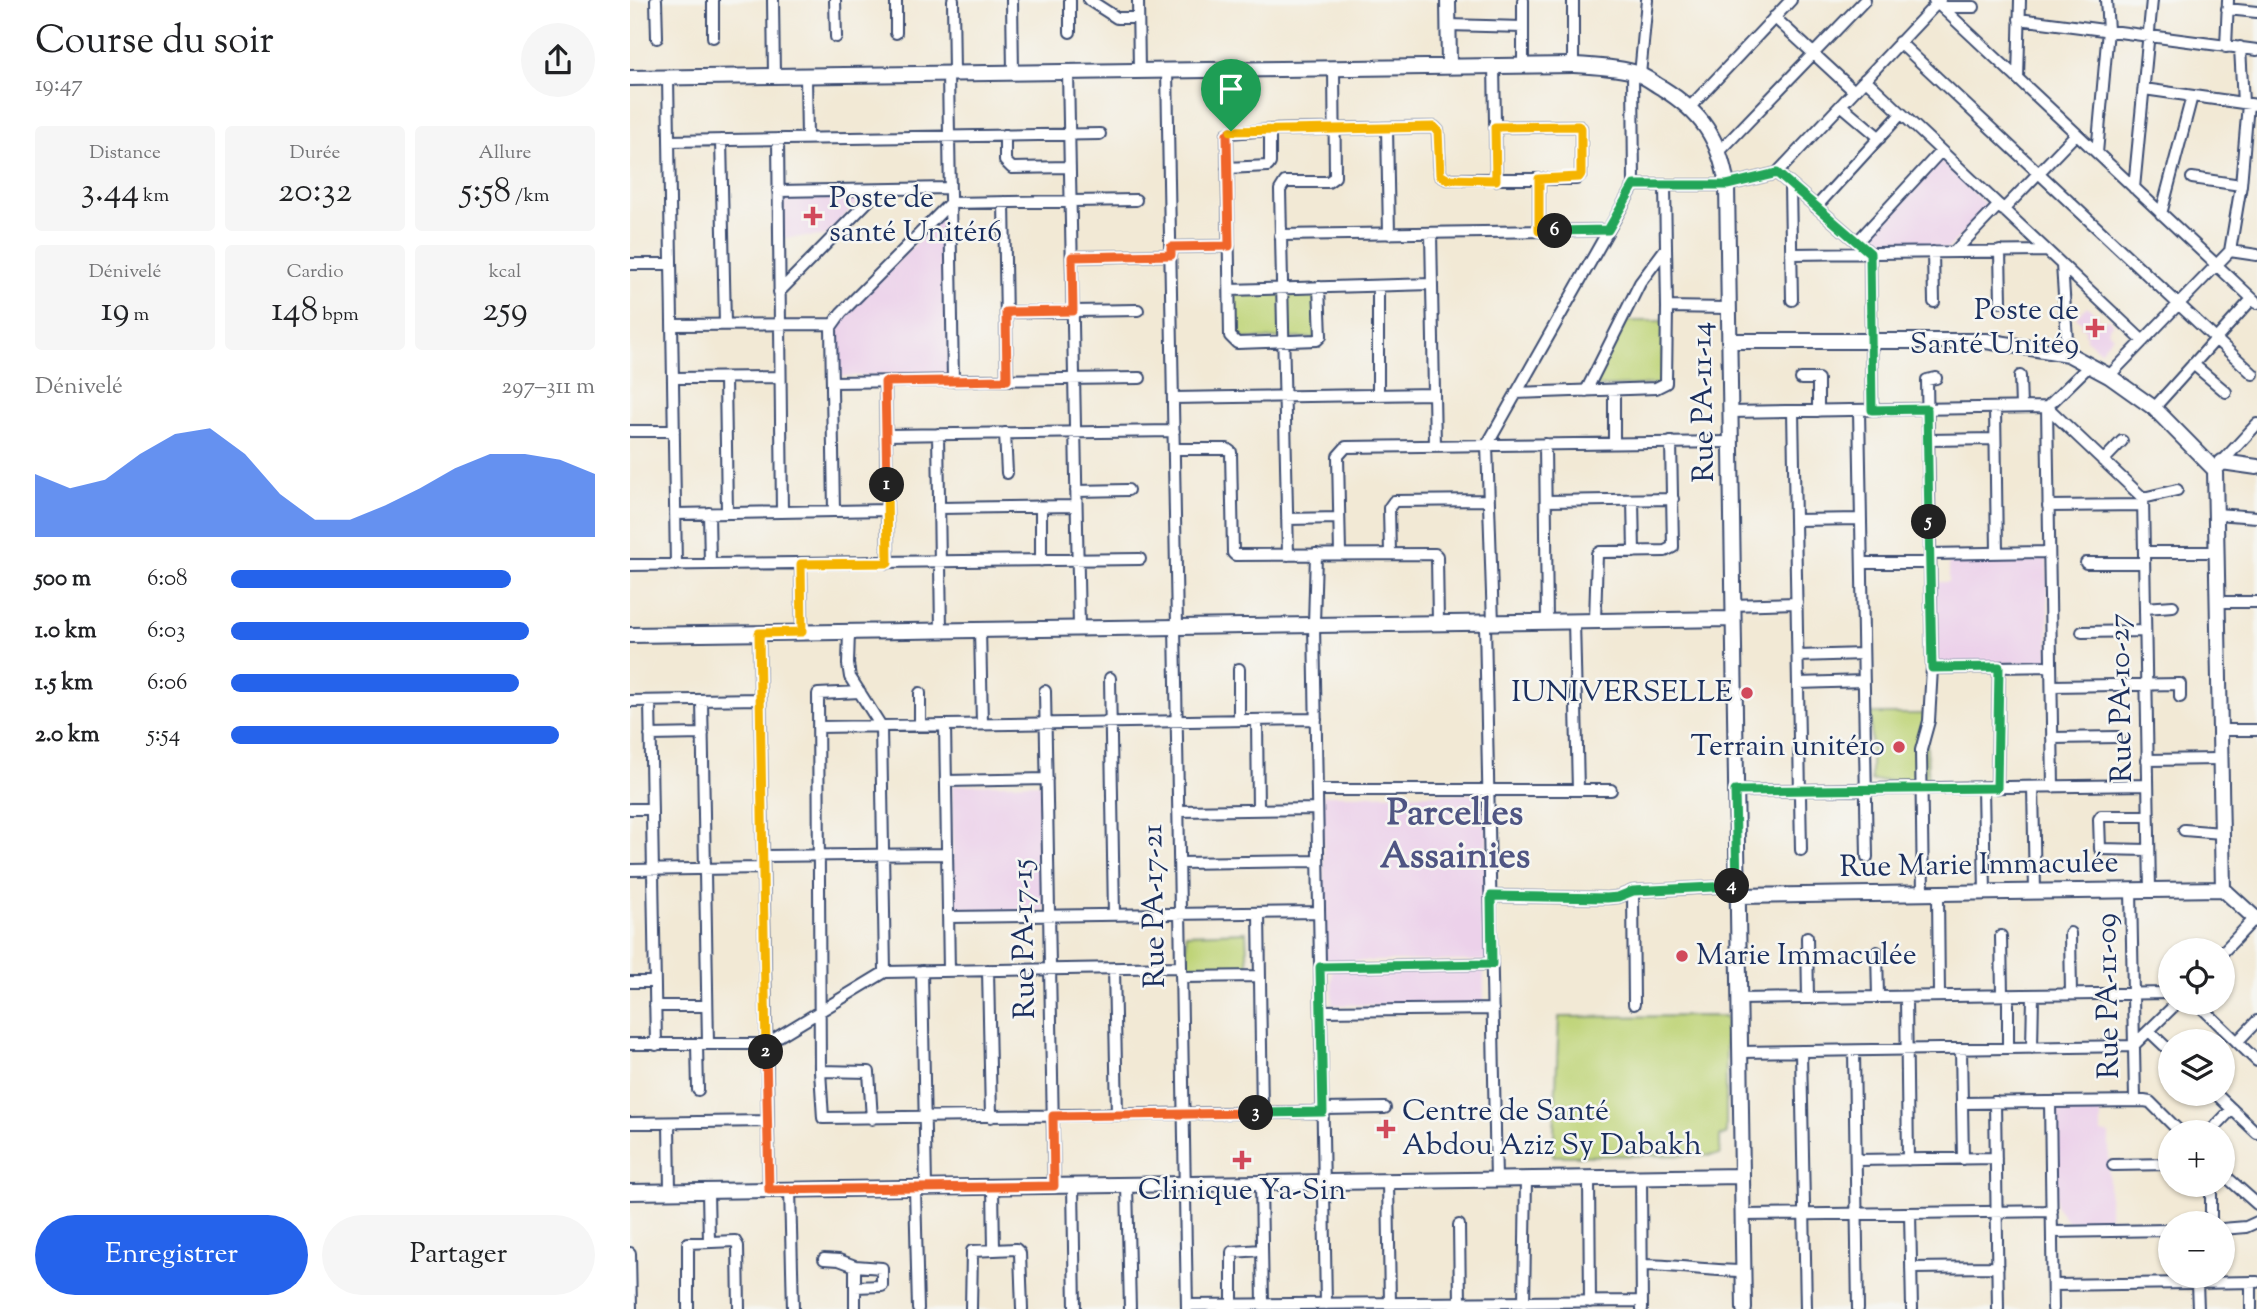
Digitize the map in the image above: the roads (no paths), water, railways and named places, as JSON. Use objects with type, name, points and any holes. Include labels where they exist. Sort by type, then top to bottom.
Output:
[{"type":"street","points":[[656,0],[657,38]]},
{"type":"street","points":[[713,0],[713,37]]},
{"type":"street","points":[[773,0],[774,76]]},
{"type":"street","points":[[835,0],[836,37]]},
{"type":"street","points":[[896,0],[896,33]]},
{"type":"street","points":[[953,0],[949,136],[953,381]]},
{"type":"street","points":[[1012,0],[1013,73]]},
{"type":"street","points":[[1070,0],[1070,32]]},
{"type":"street","points":[[1089,0],[1117,18],[1138,18]]},
{"type":"street","points":[[1138,0],[1139,71]]},
{"type":"street","points":[[1448,0],[1449,66]]},
{"type":"street","points":[[1523,0],[1523,66]]},
{"type":"street","points":[[1573,0],[1573,65]]},
{"type":"street","points":[[1496,1180],[1489,790],[1487,445],[1634,185],[1637,74],[1647,0]]},
{"type":"street","points":[[1690,107],[1791,0]]},
{"type":"street","points":[[1719,152],[1864,0]]},
{"type":"street","points":[[2018,79],[2020,0]]},
{"type":"street","points":[[2097,153],[2108,30],[2106,0]]},
{"type":"street","points":[[2134,188],[2152,0]]},
{"type":"street","points":[[1634,185],[1727,185],[1777,173],[1938,3]]},
{"type":"street","points":[[1938,3],[1974,7]]},
{"type":"street","points":[[1938,3],[2255,301],[2216,339],[2154,408]]},
{"type":"street","points":[[2226,47],[2228,4],[2257,12]]},
{"type":"street","points":[[1774,18],[1854,91]]},
{"type":"street","points":[[2019,19],[2257,50]]},
{"type":"street","points":[[1448,25],[1523,27]]},
{"type":"street","points":[[1899,42],[2253,374]]},
{"type":"street","points":[[2109,376],[2230,251],[2241,185],[2249,104],[2239,47]]},
{"type":"street","points":[[630,78],[1494,65],[1609,67],[1637,74]]},
{"type":"street","points":[[1494,65],[1496,180]]},
{"type":"street","points":[[1287,555],[1280,190],[1285,182],[1328,182],[1335,177],[1334,68]]},
{"type":"street","name":"Rue PA-17-21","points":[[1167,70],[1187,1307]]},
{"type":"street","points":[[1068,72],[1079,628]]},
{"type":"street","name":"Rue PA-11-14","points":[[1637,74],[1690,107],[1711,133],[1727,185],[1744,1309]]},
{"type":"street","points":[[806,76],[807,139]]},
{"type":"street","points":[[668,78],[676,565]]},
{"type":"street","points":[[1865,79],[2143,341]]},
{"type":"street","points":[[2144,89],[2249,104]]},
{"type":"street","points":[[2161,214],[2192,96]]},
{"type":"street","points":[[1841,105],[1880,138]]},
{"type":"street","points":[[1816,207],[1901,114]]},
{"type":"street","points":[[1319,287],[1319,339],[1237,343],[1230,336],[1227,134],[1270,130],[1434,127],[1438,131],[1440,175],[1447,179],[1539,179],[1579,177],[1581,174],[1581,128],[1575,125],[1495,127]]},
{"type":"street","points":[[1387,128],[1389,233]]},
{"type":"street","points":[[1227,168],[1268,166],[1270,130]]},
{"type":"street","points":[[669,141],[1100,134]]},
{"type":"street","points":[[1954,252],[2077,134]]},
{"type":"street","points":[[1005,135],[1005,161],[1012,167],[1070,167]]},
{"type":"street","points":[[778,139],[782,512]]},
{"type":"street","points":[[721,140],[725,324]]},
{"type":"street","points":[[1857,242],[1941,151]]},
{"type":"street","points":[[1777,173],[1870,253],[1872,410]]},
{"type":"street","points":[[2192,178],[2241,185]]},
{"type":"street","points":[[1539,179],[1539,231]]},
{"type":"street","points":[[1790,185],[1792,300]]},
{"type":"street","points":[[1516,393],[1614,391],[1656,388],[1666,383],[1665,186]]},
{"type":"street","points":[[778,191],[950,188]]},
{"type":"street","points":[[779,292],[880,190]]},
{"type":"street","points":[[834,511],[832,324],[841,313],[950,203],[1136,200]]},
{"type":"street","points":[[1004,202],[1007,380]]},
{"type":"street","points":[[1280,235],[1608,230]]},
{"type":"street","points":[[1431,233],[1435,446]]},
{"type":"street","points":[[1072,257],[1229,246]]},
{"type":"street","points":[[1586,391],[1640,283],[1666,248]]},
{"type":"street","points":[[2000,251],[2001,302]]},
{"type":"street","points":[[1791,254],[2047,251]]},
{"type":"street","points":[[2230,251],[2257,255]]},
{"type":"street","points":[[1933,252],[1934,302]]},
{"type":"street","points":[[630,264],[671,264]]},
{"type":"street","points":[[2062,265],[2068,354]]},
{"type":"street","points":[[1230,290],[1432,284]]},
{"type":"street","points":[[1378,286],[1378,395]]},
{"type":"street","points":[[1667,307],[1728,307]]},
{"type":"street","points":[[1006,312],[1138,310]]},
{"type":"street","points":[[672,325],[832,324]]},
{"type":"street","points":[[1729,341],[1986,341],[2068,354],[2109,376],[2154,408],[2218,466],[2257,467]]},
{"type":"street","points":[[2193,364],[2226,392]]},
{"type":"street","points":[[2053,787],[2047,407],[2090,365]]},
{"type":"street","points":[[2020,376],[2021,407]]},
{"type":"street","points":[[673,378],[779,377]]},
{"type":"street","points":[[725,378],[727,513]]},
{"type":"street","points":[[832,382],[1140,378]]},
{"type":"street","points":[[1936,378],[1927,380],[1932,668],[1930,713],[1921,750],[1921,789],[1939,996]]},
{"type":"street","points":[[1801,379],[1818,379],[1818,411]]},
{"type":"street","points":[[885,382],[888,563]]},
{"type":"street","points":[[1614,391],[1615,443]]},
{"type":"street","points":[[1173,398],[1434,394]]},
{"type":"street","points":[[1730,412],[2047,407],[2143,501]]},
{"type":"street","points":[[1995,408],[1997,553]]},
{"type":"street","points":[[1859,410],[1867,857]]},
{"type":"street","points":[[1793,411],[1801,850]]},
{"type":"street","points":[[2235,940],[2256,918],[2222,889],[2216,514],[2218,466],[2257,424]]},
{"type":"street","points":[[886,435],[1174,430]]},
{"type":"street","points":[[630,431],[674,431]]},
{"type":"street","points":[[1005,433],[1007,473]]},
{"type":"street","points":[[938,434],[941,630]]},
{"type":"street","points":[[1928,440],[1995,439]]},
{"type":"street","points":[[2103,461],[2122,441]]},
{"type":"street","points":[[1595,621],[1597,554],[1665,551],[1672,547],[1671,442]]},
{"type":"street","points":[[1340,554],[1338,456],[1346,447],[1731,442]]},
{"type":"street","points":[[1545,444],[1547,622]]},
{"type":"street","points":[[1174,449],[1229,450],[1233,553],[1237,556],[1433,553],[1437,556],[1438,624]]},
{"type":"street","points":[[1076,491],[1128,490]]},
{"type":"street","points":[[2048,506],[2143,501],[2177,490]]},
{"type":"street","points":[[1545,501],[1673,499]]},
{"type":"street","points":[[1390,553],[1389,508],[1394,501],[1489,500]]},
{"type":"street","points":[[1633,500],[1634,552]]},
{"type":"street","name":"Rue PA-10-27","points":[[2143,501],[2150,890]]},
{"type":"street","points":[[1041,506],[1041,561]]},
{"type":"street","points":[[939,508],[1076,506]]},
{"type":"street","points":[[675,514],[887,510]]},
{"type":"street","points":[[709,513],[710,564]]},
{"type":"street","points":[[2216,514],[2257,517]]},
{"type":"street","points":[[1287,519],[1339,518]]},
{"type":"street","points":[[1795,520],[1861,519]]},
{"type":"street","points":[[1862,563],[2049,552]]},
{"type":"street","points":[[2086,563],[2217,552]]},
{"type":"street","points":[[1316,554],[1314,624],[1326,1304]]},
{"type":"street","points":[[630,565],[1140,559]]},
{"type":"street","points":[[801,564],[802,632]]},
{"type":"street","points":[[2217,602],[2257,602]]},
{"type":"street","points":[[630,635],[1595,621],[1732,612],[1797,603]]},
{"type":"street","points":[[2145,608],[2173,606]]},
{"type":"street","points":[[1574,621],[1578,790]]},
{"type":"street","points":[[980,629],[982,724]]},
{"type":"street","points":[[849,631],[848,671],[881,726],[885,972]]},
{"type":"street","points":[[2082,632],[2145,631]]},
{"type":"street","points":[[759,633],[769,1190]]},
{"type":"street","points":[[1798,656],[1863,654]]},
{"type":"street","points":[[1932,668],[2051,666]]},
{"type":"street","points":[[1997,788],[1999,667]]},
{"type":"street","points":[[1238,669],[1240,720]]},
{"type":"street","points":[[1110,678],[1114,915]]},
{"type":"street","points":[[1798,683],[1864,681]]},
{"type":"street","points":[[2052,686],[2180,684],[2180,697]]},
{"type":"street","name":"Rue PA-17-15","points":[[1045,691],[1054,1186]]},
{"type":"street","points":[[860,692],[818,694],[820,1071],[823,1118],[1262,1113],[1385,1108]]},
{"type":"street","points":[[920,693],[920,725]]},
{"type":"street","points":[[630,701],[760,699]]},
{"type":"street","points":[[698,1090],[707,1006],[702,700]]},
{"type":"street","points":[[650,701],[656,1045]]},
{"type":"street","points":[[818,727],[1316,719]]},
{"type":"street","points":[[1257,720],[1258,809]]},
{"type":"street","points":[[945,725],[949,971]]},
{"type":"street","points":[[2220,730],[2257,730]]},
{"type":"street","points":[[650,735],[703,734]]},
{"type":"street","points":[[2052,738],[2118,737]]},
{"type":"street","points":[[2147,760],[2220,758]]},
{"type":"street","points":[[946,781],[1047,779]]},
{"type":"street","points":[[1735,791],[2148,785]]},
{"type":"street","points":[[2033,787],[2035,892]]},
{"type":"street","points":[[1983,788],[1985,893]]},
{"type":"street","points":[[1317,790],[1611,790]]},
{"type":"street","points":[[1178,811],[1317,808]]},
{"type":"street","points":[[630,809],[652,809]]},
{"type":"street","points":[[2148,816],[2101,816],[2099,819],[2100,849],[2149,850]]},
{"type":"street","points":[[2184,830],[2221,833]]},
{"type":"street","points":[[763,856],[947,854]]},
{"type":"street","points":[[1179,863],[1318,861]]},
{"type":"street","points":[[630,870],[763,869]]},
{"type":"street","name":"Rue Marie Immaculée","points":[[1737,891],[1985,893],[2222,889]]},
{"type":"street","name":"Rue PA-11-09","points":[[2131,890],[2135,1100]]},
{"type":"street","points":[[1491,896],[1607,898],[1633,891],[1737,891]]},
{"type":"street","points":[[1633,891],[1634,1004]]},
{"type":"street","points":[[948,917],[1319,912]]},
{"type":"street","points":[[1259,913],[1262,1113]]},
{"type":"street","points":[[2070,933],[2071,994]]},
{"type":"street","points":[[2001,936],[2008,1048]]},
{"type":"street","points":[[1807,937],[1808,998]]},
{"type":"street","points":[[1877,952],[1878,997]]},
{"type":"street","points":[[1320,967],[1492,964]]},
{"type":"street","points":[[630,1044],[766,1044],[885,972],[1114,968],[1260,975]]},
{"type":"street","points":[[1114,968],[1117,1115]]},
{"type":"street","points":[[988,970],[990,1117]]},
{"type":"street","points":[[918,1309],[925,1118],[922,971]]},
{"type":"street","points":[[630,982],[655,982]]},
{"type":"street","points":[[1739,999],[2158,993]]},
{"type":"street","points":[[2032,1048],[2033,995]]},
{"type":"street","points":[[1906,997],[1908,1160]]},
{"type":"street","points":[[655,1006],[707,1006]]},
{"type":"street","points":[[1321,1010],[1493,1009]]},
{"type":"street","points":[[1740,1052],[2133,1046],[2165,1015]]},
{"type":"street","points":[[2209,1015],[2257,1061]]},
{"type":"street","points":[[2237,1042],[2257,1021]]},
{"type":"street","points":[[2149,1031],[2158,1040]]},
{"type":"street","points":[[1961,1049],[1963,1159]]},
{"type":"street","points":[[1801,1051],[1806,1309]]},
{"type":"street","points":[[1854,1051],[1858,1309]]},
{"type":"street","points":[[820,1071],[869,1072],[872,1119]]},
{"type":"street","points":[[1962,1103],[2135,1100],[2150,1102],[2168,1120]]},
{"type":"street","points":[[2050,1101],[2053,1309]]},
{"type":"street","points":[[1995,1102],[1998,1309]]},
{"type":"street","points":[[2229,1106],[2257,1133]]},
{"type":"street","points":[[2221,1120],[2232,1109]]},
{"type":"street","points":[[630,1123],[768,1121]]},
{"type":"street","points":[[669,1123],[670,1191]]},
{"type":"street","points":[[1856,1160],[1996,1158]]},
{"type":"street","points":[[2113,1165],[2158,1164]]},
{"type":"street","points":[[630,1192],[1742,1176]]},
{"type":"street","points":[[1589,1178],[1591,1302]]},
{"type":"street","points":[[1187,1307],[1246,1307],[1263,1304],[1299,1307],[1390,1303],[1421,1306],[1460,1303],[1569,1305],[1591,1302],[1642,1305],[1640,1178]]},
{"type":"street","points":[[1524,1303],[1526,1179]]},
{"type":"street","points":[[1388,1181],[1390,1303]]},
{"type":"street","points":[[1261,1183],[1263,1304]]},
{"type":"street","points":[[1127,1185],[1129,1309]]},
{"type":"street","points":[[2235,1185],[2257,1204]]},
{"type":"street","points":[[1073,1186],[1075,1309]]},
{"type":"street","points":[[993,1187],[995,1249]]},
{"type":"street","points":[[790,1189],[793,1309]]},
{"type":"street","points":[[708,1191],[709,1242]]},
{"type":"street","points":[[1742,1215],[2052,1211]]},
{"type":"street","points":[[1910,1213],[1912,1309]]},
{"type":"street","points":[[2235,1228],[2257,1222]]},
{"type":"street","points":[[1459,1225],[1460,1303]]},
{"type":"street","points":[[2052,1232],[2158,1230]]},
{"type":"street","points":[[688,1309],[687,1246],[690,1242],[737,1243],[739,1309]]},
{"type":"street","points":[[971,1309],[971,1253],[974,1249],[1016,1249],[1020,1253],[1022,1309]]},
{"type":"street","points":[[1233,1305],[1232,1251],[1262,1250]]},
{"type":"street","points":[[630,1253],[631,1309]]},
{"type":"street","points":[[824,1259],[839,1260],[855,1266],[882,1268],[881,1286],[855,1287]]},
{"type":"street","points":[[1642,1265],[1743,1271]]},
{"type":"street","points":[[855,1266],[855,1309]]},
{"type":"street","points":[[1911,1268],[1997,1267]]},
{"type":"street","points":[[2235,1281],[2254,1282],[2251,1309]]},
{"type":"street","points":[[2053,1285],[2158,1284]]},
{"type":"street","points":[[2197,1288],[2198,1309]]},
{"type":"place","name":"Poste de santé Unité16","points":[[813,216]]},
{"type":"place","name":"Poste de Santé Unité9","points":[[2095,328]]},
{"type":"place","name":"IUNIVERSELLE","points":[[1747,693]]},
{"type":"place","name":"Terrain unité10","points":[[1899,747]]},
{"type":"place","name":"Marie Immaculée","points":[[1682,956]]},
{"type":"place","name":"Centre de Santé Abdou Aziz Sy Dabakh","points":[[1386,1129]]},
{"type":"place","name":"Clinique Ya-Sin","points":[[1242,1160]]},
{"type":"district","name":"Parcelles Assainies","points":[[1455,836]]}]
